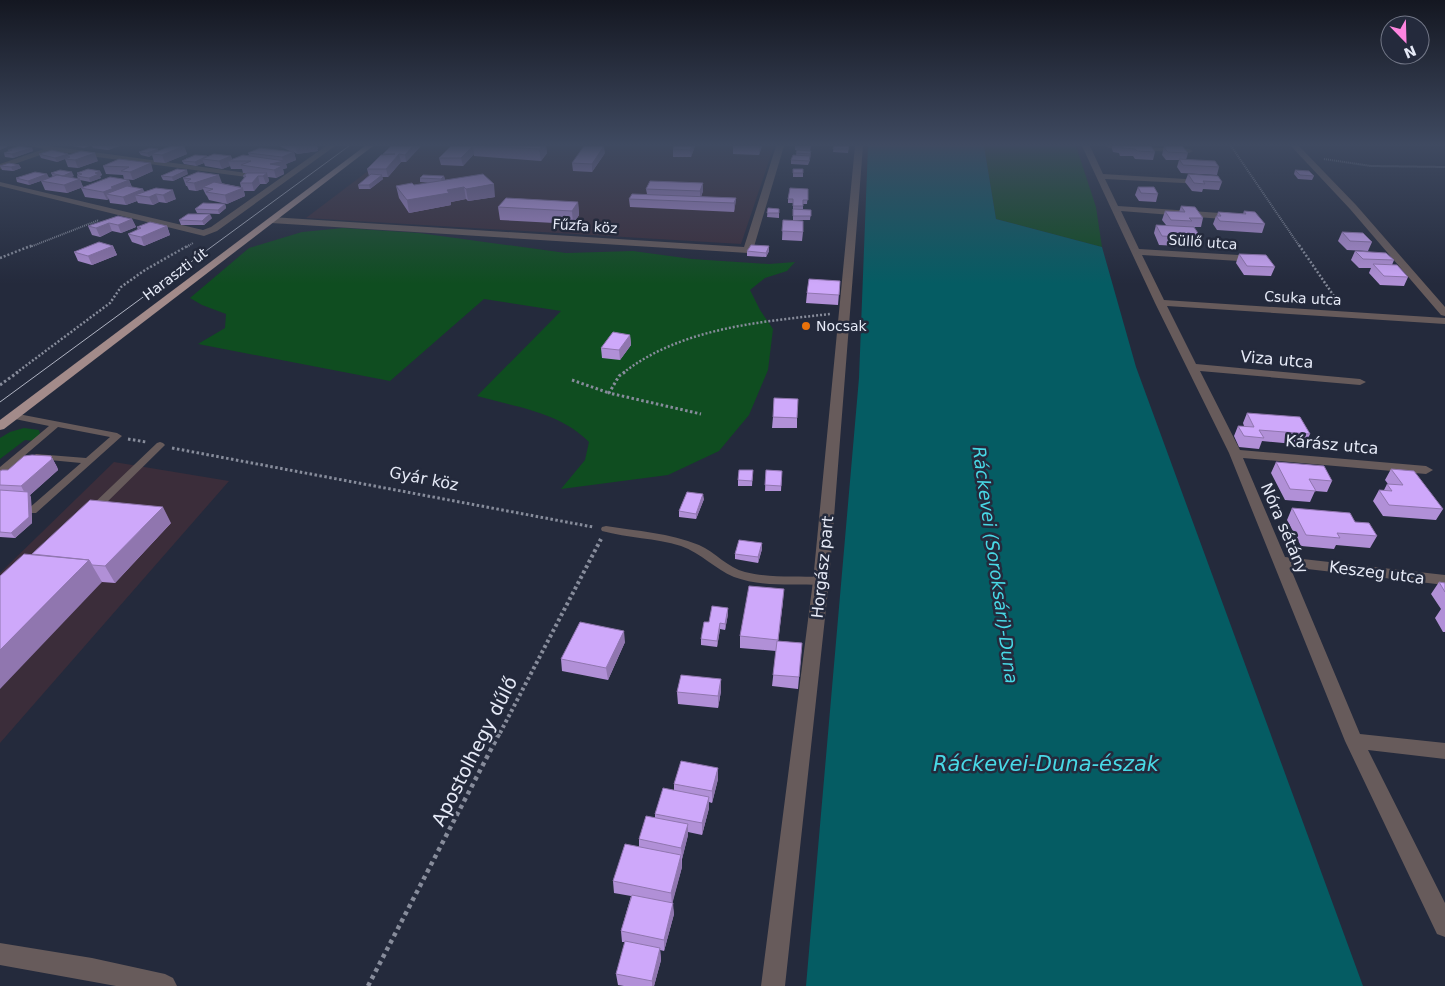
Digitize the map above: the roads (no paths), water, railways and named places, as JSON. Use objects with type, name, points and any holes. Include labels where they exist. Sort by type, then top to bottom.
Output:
[{"type":"main road","name":"Haraszti út","points":[[0,426],[308,192]]},
{"type":"street","name":"Haraszti út","points":[[33,192],[204,234],[266,192]]},
{"type":"street","name":"Fűzfa köz","points":[[271,220],[748,250],[766,192]]},
{"type":"street","name":"Horgász part","points":[[773,986],[821,581],[855,192]]},
{"type":"street","name":"Nóra sétány","points":[[1108,192],[1160,303],[1235,453],[1354,741],[1445,926]]},
{"type":"street","points":[[1338,192],[1445,313]]},
{"type":"street","points":[[1116,208],[1248,218]]},
{"type":"street","name":"Süllő utca","points":[[1136,252],[1268,260]]},
{"type":"street","name":"Csuka utca","points":[[1160,303],[1445,321]]},
{"type":"street","name":"Viza utca","points":[[1192,367],[1360,382]]},
{"type":"street","name":"Kárász utca","points":[[1235,453],[1426,470]]},
{"type":"street","name":"Keszeg utca","points":[[1280,561],[1445,580]]},
{"type":"street","points":[[1354,741],[1445,751]]},
{"type":"street","points":[[0,954],[92,969],[164,986]]},
{"type":"lane","points":[[14,416],[117,436],[32,512]]},
{"type":"lane","points":[[0,472],[57,424]]},
{"type":"lane","points":[[83,519],[160,445]]},
{"type":"lane","points":[[21,454],[89,461]]},
{"type":"lane","points":[[606,529],[695,548],[712,556],[720,565],[731,572],[745,576],[821,581]]},
{"type":"water","name":"Ráckevei-Duna-észak","points":[[866,192],[992,192],[996,219],[1102,247],[1136,367],[1363,986],[806,986],[859,378]]},
{"type":"tram line","points":[[0,402],[286,192]]},
{"type":"place","name":"Nocsak","points":[[806,326]]},
{"type":"water label","name":"Ráckevei (Soroksári)-Duna","points":[[995,565]]}]
